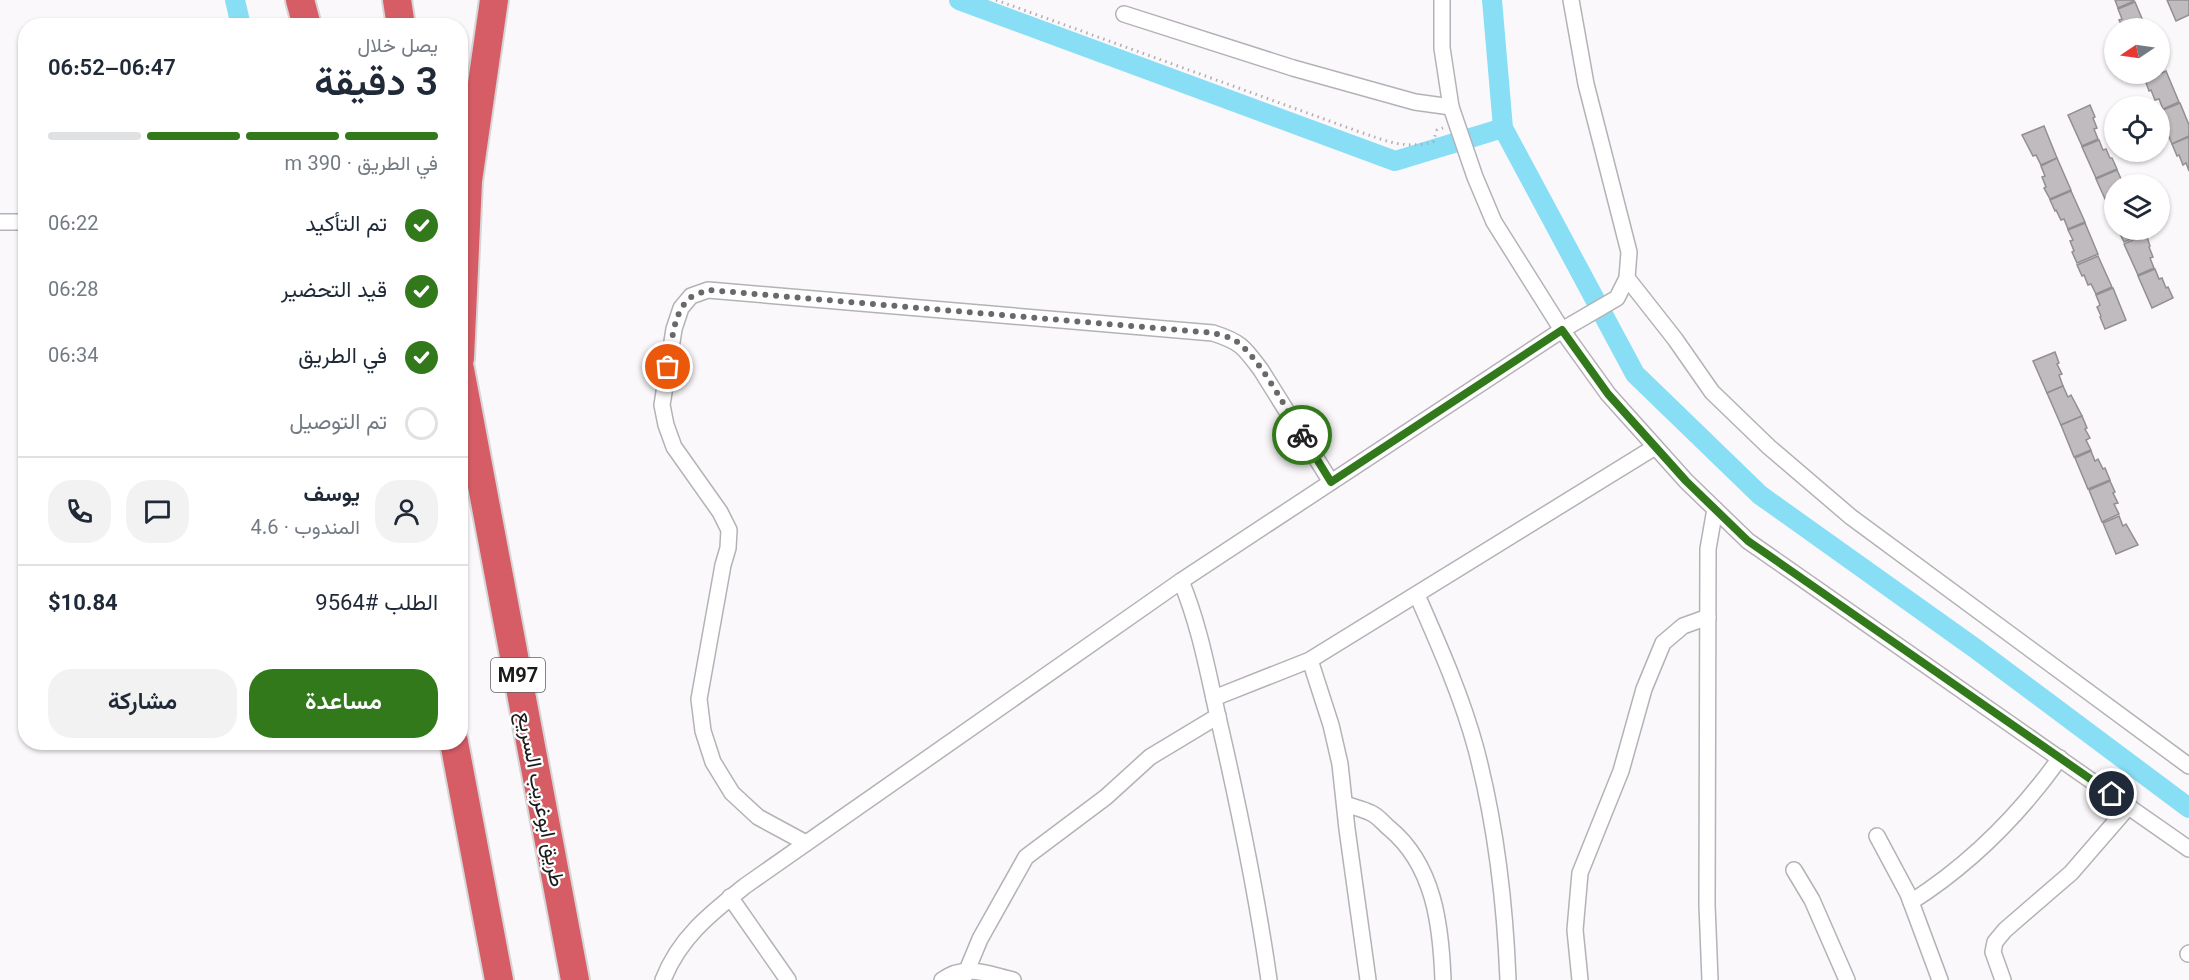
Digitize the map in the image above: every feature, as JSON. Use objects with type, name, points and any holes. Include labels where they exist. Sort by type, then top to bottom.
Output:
[{"type":"highway","points":[[300,0],[304,18]]},
{"type":"highway","points":[[317,0],[320,18]]},
{"type":"highway","points":[[397,0],[400,18]]},
{"type":"highway","points":[[468,181],[494,0]]},
{"type":"highway","name":"طريق ابوغريب السريع","points":[[468,412],[575,980]]},
{"type":"highway","points":[[456,750],[499,980]]},
{"type":"street","points":[[1442,0],[1442,48],[1451,107],[1457,130],[1494,222],[1562,330],[1608,394],[1714,509],[1748,541],[2189,849]]},
{"type":"street","points":[[663,980],[672,958],[681,945],[700,922],[730,897],[1181,581],[1562,330],[1617,298],[1627,278],[1629,252],[1586,84],[1571,0]]},
{"type":"street","points":[[1124,14],[1293,68],[1414,102],[1451,107]]},
{"type":"street","points":[[0,222],[18,222]]},
{"type":"street","points":[[1627,278],[1675,339],[1712,392],[1769,447],[1851,517],[2189,766]]},
{"type":"street","points":[[806,843],[758,817],[732,793],[714,762],[704,731],[699,699],[728,548],[729,530],[720,512],[674,447],[662,405],[674,329],[681,308],[691,296],[708,290],[1214,333],[1235,340],[1249,354],[1331,482]]},
{"type":"street","points":[[1214,698],[1310,660],[1655,447]]},
{"type":"street","points":[[1710,980],[1707,905],[1708,549],[1714,509]]},
{"type":"street","points":[[1181,581],[1193,611],[1218,716],[1252,872],[1269,980]]},
{"type":"street","points":[[1417,595],[1461,705],[1475,747],[1489,803],[1499,862],[1508,980]]},
{"type":"street","points":[[1580,980],[1575,930],[1580,873],[1621,771],[1644,689],[1663,643],[1683,626],[1708,617]]},
{"type":"street","points":[[1310,660],[1331,726],[1340,764],[1368,980]]},
{"type":"street","points":[[965,975],[980,939],[1026,857],[1106,796],[1150,757],[1218,716]]},
{"type":"street","points":[[1911,902],[1944,880],[2001,829],[2060,758]]},
{"type":"street","points":[[1345,804],[1372,813],[1396,833],[1422,867],[1437,919],[1442,949],[1443,980]]},
{"type":"street","points":[[2003,980],[1993,952],[1995,942],[2005,930],[2071,873],[2129,806]]},
{"type":"street","points":[[1877,836],[1911,902],[1940,980]]},
{"type":"street","points":[[1794,870],[1812,900],[1847,980]]},
{"type":"street","points":[[730,897],[788,980]]},
{"type":"street","points":[[942,980],[950,974],[1013,980]]},
{"type":"path","points":[[996,0],[1404,146],[1419,146],[1433,142],[1437,130],[1457,130]]},
{"type":"building","points":[[2115,0],[2134,0],[2134,1],[2118,8]]},
{"type":"building","points":[[2167,0],[2189,0],[2189,15],[2176,21]]},
{"type":"building","points":[[2135,2],[2142,18],[2122,18],[2118,9]]},
{"type":"building","points":[[2170,81],[2179,102],[2170,106],[2170,96],[2153,96],[2151,90],[2149,91],[2146,84],[2170,84]]},
{"type":"building","points":[[2180,103],[2189,125],[2189,136],[2172,144],[2170,139],[2170,107]]},
{"type":"building","points":[[2090,105],[2095,117],[2093,118],[2097,128],[2094,129],[2098,139],[2082,146],[2068,115]]},
{"type":"building","points":[[2044,126],[2057,158],[2041,165],[2036,155],[2033,156],[2022,135]]},
{"type":"building","points":[[2189,137],[2189,171],[2186,163],[2183,165],[2179,155],[2177,156],[2172,144]]},
{"type":"building","points":[[2099,140],[2104,150],[2104,162],[2114,162],[2117,169],[2096,178],[2082,147]]},
{"type":"building","points":[[2057,158],[2071,190],[2050,199],[2044,188],[2046,187],[2042,177],[2045,176],[2041,166]]},
{"type":"building","points":[[2104,176],[2104,197],[2096,179]]},
{"type":"building","points":[[2071,191],[2085,222],[2068,229],[2064,219],[2061,220],[2050,200]]},
{"type":"building","points":[[2085,223],[2098,254],[2077,263],[2070,241],[2073,240],[2068,230]]},
{"type":"building","points":[[2133,240],[2148,240],[2153,257],[2150,258],[2154,268],[2138,275],[2124,244]]},
{"type":"building","points":[[2098,256],[2112,287],[2096,294],[2091,284],[2088,285],[2084,275],[2082,276],[2077,265]]},
{"type":"building","points":[[2155,269],[2159,279],[2162,278],[2173,298],[2152,308],[2138,276]]},
{"type":"building","points":[[2113,288],[2126,320],[2105,329],[2097,307],[2100,305],[2096,295]]},
{"type":"building","points":[[2055,352],[2063,386],[2047,393],[2033,361]]},
{"type":"building","points":[[2063,386],[2068,397],[2071,395],[2082,416],[2061,425],[2047,393]]},
{"type":"building","points":[[2082,416],[2090,438],[2086,440],[2091,450],[2074,457],[2061,425]]},
{"type":"building","points":[[2091,451],[2095,461],[2098,459],[2103,469],[2105,468],[2110,480],[2088,489],[2075,458]]},
{"type":"building","points":[[2110,481],[2118,503],[2114,504],[2119,514],[2102,522],[2089,490]]},
{"type":"building","points":[[2119,516],[2123,526],[2126,524],[2138,545],[2116,554],[2103,523]]},
{"type":"waterway","points":[[235,0],[239,18]]},
{"type":"waterway","points":[[959,0],[1395,161],[1503,128]]},
{"type":"waterway","points":[[1492,0],[1503,128],[1635,374],[1760,495],[1976,649],[2189,808]]},
{"type":"way so far","points":[[668,367],[674,329],[681,308],[691,296],[708,290],[1214,333],[1235,340],[1249,354],[1302,435]]},
{"type":"route","points":[[1302,435],[1331,482],[1562,330],[1608,394],[1686,481],[1748,541],[2112,794]]}]
